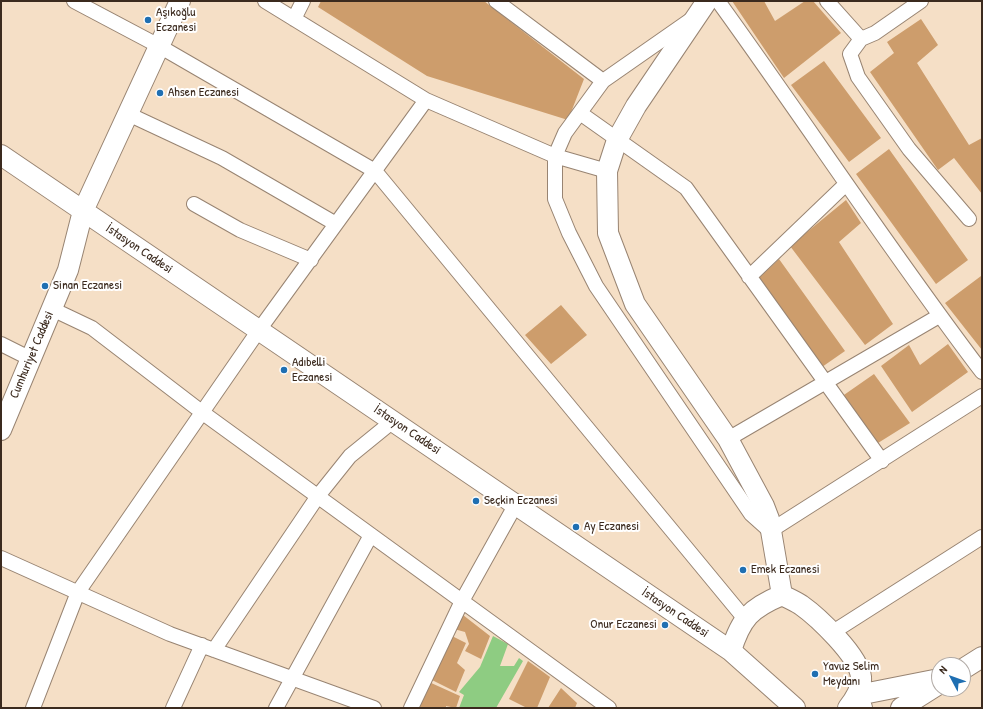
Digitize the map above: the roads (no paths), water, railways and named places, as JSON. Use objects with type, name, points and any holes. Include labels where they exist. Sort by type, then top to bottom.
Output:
[{"type":"main road","name":"Cumhuriyet Caddesi","points":[[1,430],[68,270],[83,211],[180,1]]},
{"type":"main road","points":[[707,1],[636,106],[617,140],[606,171],[608,233],[635,304],[728,439],[764,506],[782,595]]},
{"type":"main road","name":"İstasyon Caddesi","points":[[1,155],[731,650]]},
{"type":"main road","points":[[782,595],[762,604],[745,618],[736,634],[731,650],[795,708]]},
{"type":"main road","points":[[782,595],[801,605],[833,632],[855,662],[861,678],[856,704],[931,681]]},
{"type":"main road","points":[[971,664],[982,657]]},
{"type":"main road","points":[[901,708],[931,689]]},
{"type":"street","points":[[74,1],[160,46],[375,171],[745,618]]},
{"type":"street","points":[[265,1],[426,100],[555,156],[606,171]]},
{"type":"street","points":[[294,19],[303,1]]},
{"type":"street","points":[[496,1],[603,81]]},
{"type":"street","points":[[718,1],[786,95],[846,184],[939,316],[982,372]]},
{"type":"street","points":[[827,1],[861,39]]},
{"type":"street","points":[[920,1],[874,33],[861,39],[850,54],[858,78],[909,149],[969,219]]},
{"type":"street","points":[[695,17],[603,81],[565,133],[555,156],[555,199],[569,233],[596,286],[751,514],[770,530],[882,461],[982,396]]},
{"type":"street","points":[[33,708],[78,592],[259,330],[426,100]]},
{"type":"street","points":[[580,113],[686,188],[882,461]]},
{"type":"street","points":[[128,114],[222,158],[336,224]]},
{"type":"street","points":[[749,277],[846,184]]},
{"type":"street","points":[[194,204],[240,230],[311,260]]},
{"type":"street","points":[[52,309],[92,328],[203,412],[609,708]]},
{"type":"street","points":[[728,439],[939,316]]},
{"type":"street","points":[[1,344],[31,359]]},
{"type":"street","points":[[173,708],[208,648],[318,496],[350,456],[393,421]]},
{"type":"street","points":[[411,708],[462,601],[516,504]]},
{"type":"street","points":[[276,708],[371,535]]},
{"type":"street","points":[[833,632],[982,537]]},
{"type":"street","points":[[1,558],[170,634],[374,708]]},
{"type":"place","name":"Aşıkoğlu Eczanesi","points":[[148,20]]},
{"type":"place","name":"Ahsen Eczanesi","points":[[160,93]]},
{"type":"place","name":"Sinan Eczanesi","points":[[45,286]]},
{"type":"place","name":"Adıbelli Eczanesi","points":[[284,370]]},
{"type":"place","name":"Seçkin Eczanesi","points":[[476,501]]},
{"type":"place","name":"Ay Eczanesi","points":[[576,527]]},
{"type":"place","name":"Emek Eczanesi","points":[[743,570]]},
{"type":"place","name":"Onur Eczanesi","points":[[665,625]]},
{"type":"place","name":"Yavuz Selim Meydanı","points":[[815,674]]}]
